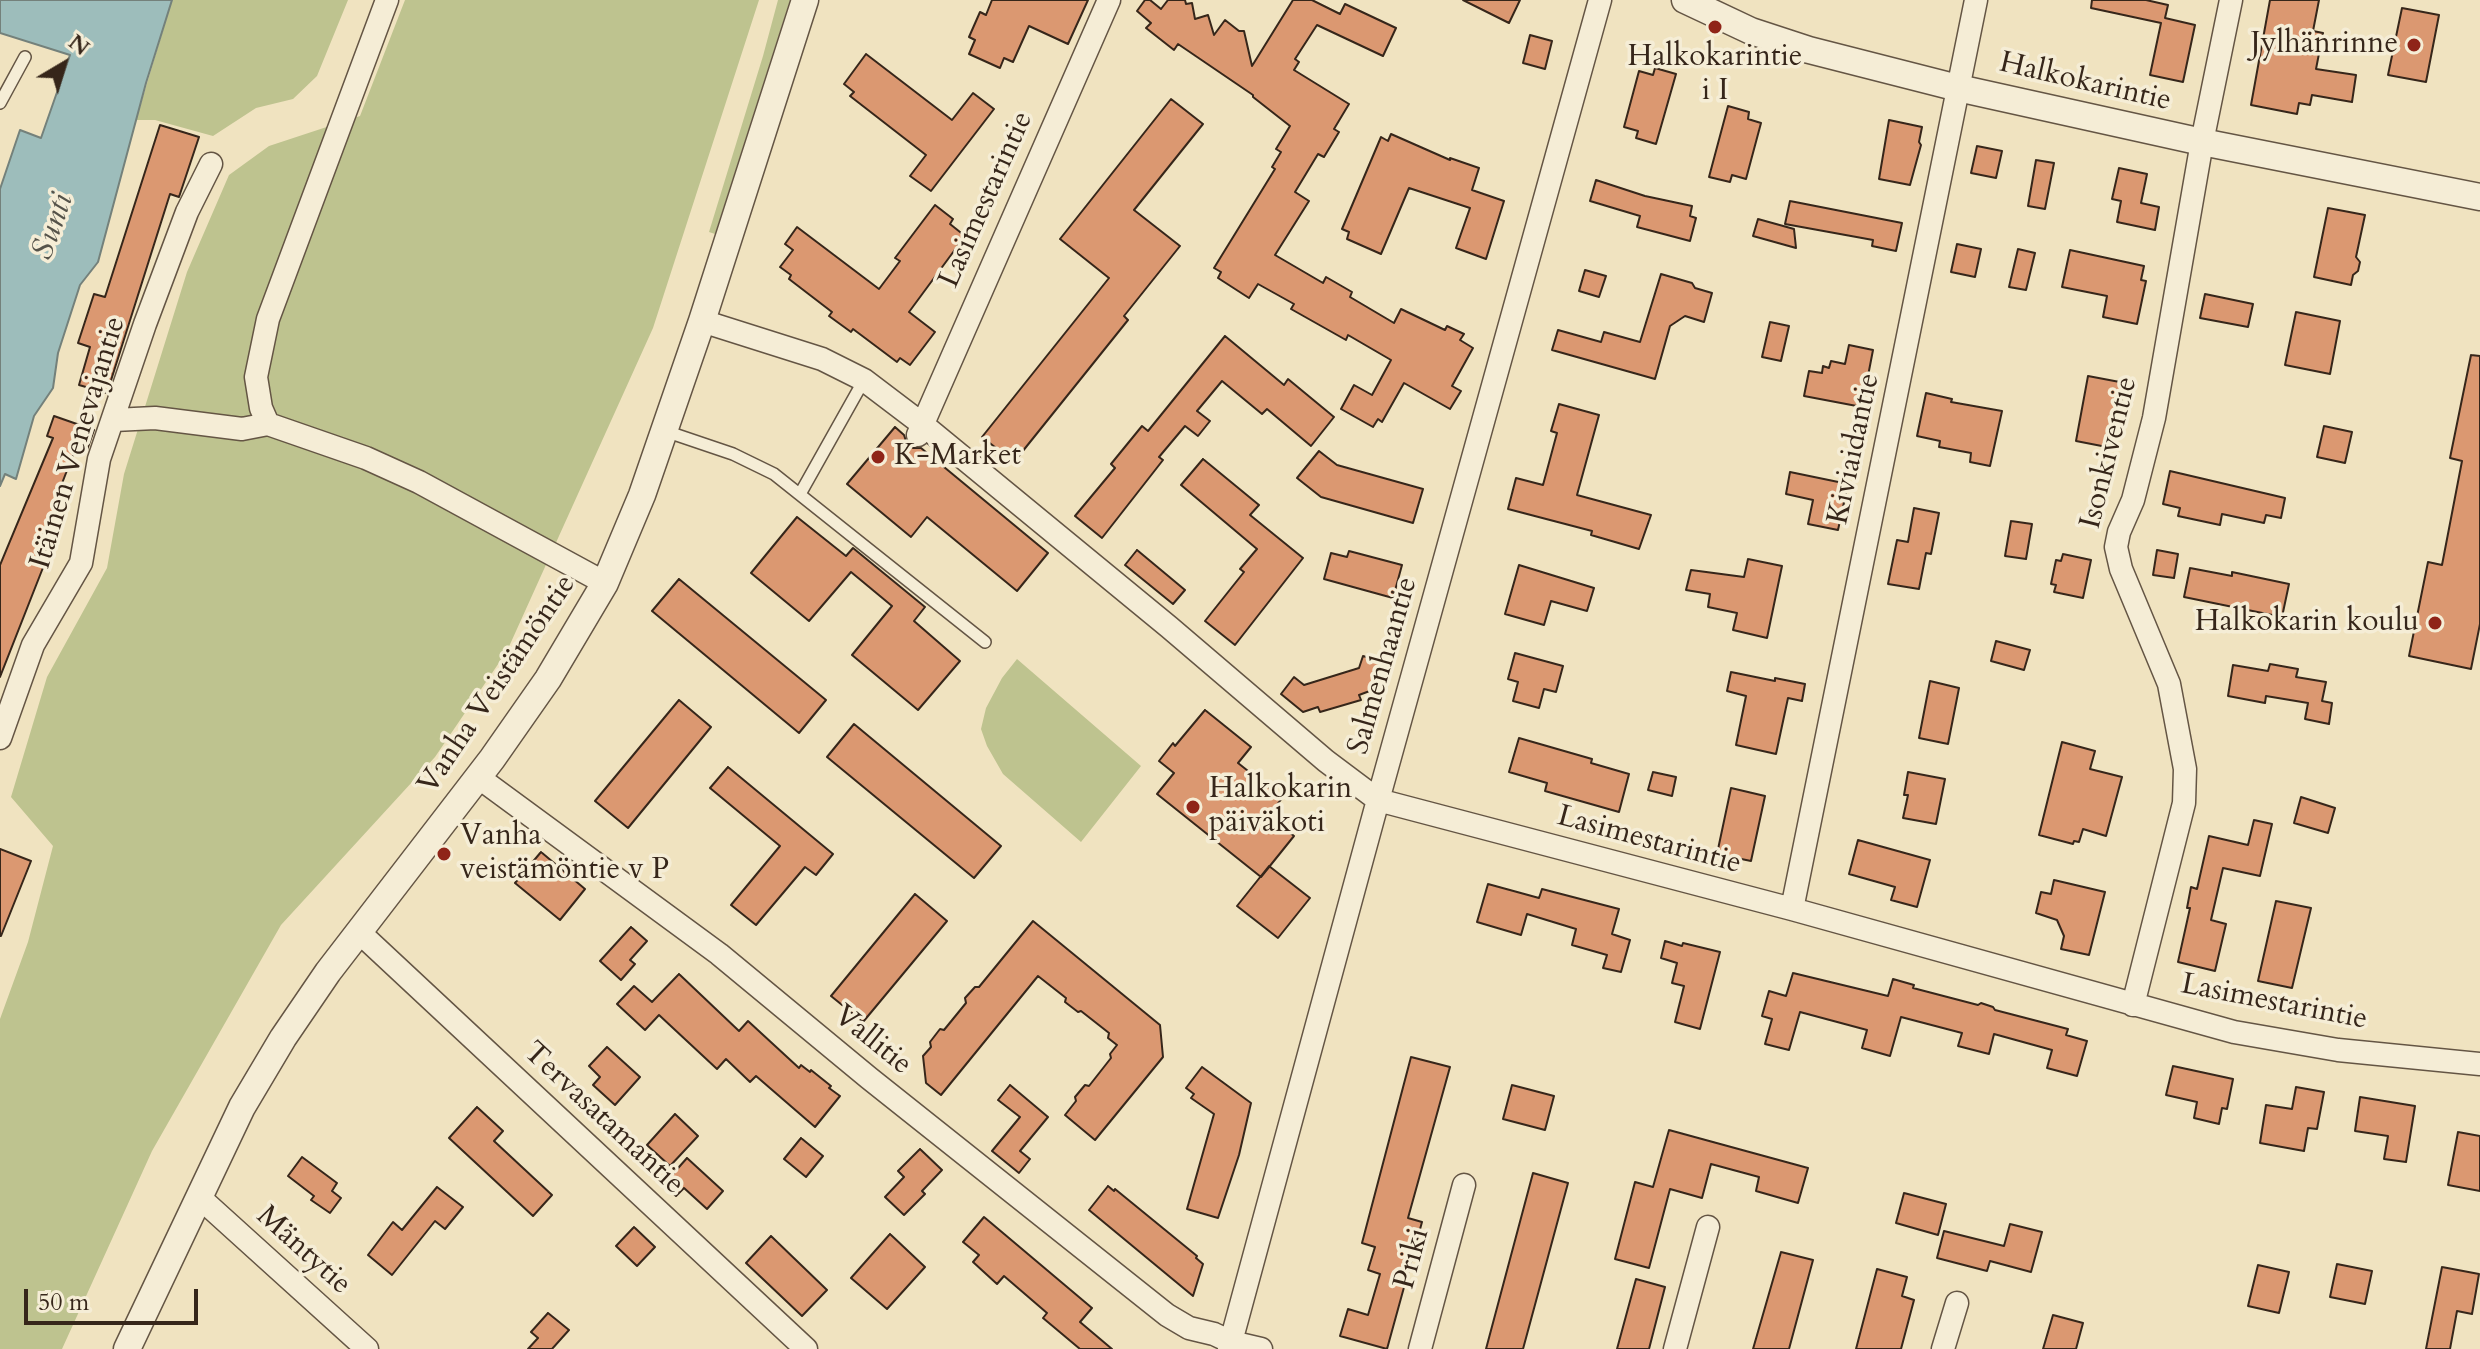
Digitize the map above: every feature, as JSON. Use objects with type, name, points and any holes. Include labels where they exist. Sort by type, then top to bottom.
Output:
[{"type":"street","points":[[268,424],[261,408],[256,377],[268,319],[387,0]]},
{"type":"street","name":"Vanha Veistämöntie","points":[[127,1349],[242,1107],[283,1038],[548,679],[605,583],[642,495],[702,321],[805,0]]},
{"type":"street","name":"Lasimestarintie","points":[[920,430],[1109,0]]},
{"type":"street","name":"Salmenhaantie","points":[[1230,1346],[1600,0]]},
{"type":"street","name":"Halkokarintie","points":[[1685,0],[1751,31],[1809,50],[1958,88],[2202,142],[2480,197]]},
{"type":"street","name":"Kiviaidantie","points":[[1792,909],[1976,0]]},
{"type":"street","name":"Isonkiventie","points":[[2133,1005],[2184,803],[2185,769],[2169,684],[2121,569],[2116,547],[2133,500],[2154,418],[2202,142],[2231,0]]},
{"type":"street","name":"Itäinen Venevajantie","points":[[0,738],[33,645],[81,563],[99,459],[187,212],[211,164]]},
{"type":"street","name":"Lasimestarintie","points":[[702,321],[822,359],[864,380],[920,430],[1169,627],[1326,761],[1378,800],[1792,909],[2234,1032],[2338,1050],[2480,1064]]},
{"type":"street","points":[[114,420],[155,418],[242,429],[268,424],[366,458],[419,482],[605,583]]},
{"type":"street","name":"Vallitie","points":[[478,777],[719,954],[869,1078],[1167,1315],[1189,1328],[1214,1334],[1230,1346]]},
{"type":"street","name":"Tervasatamantie","points":[[359,932],[806,1349]]},
{"type":"street","name":"Priki","points":[[1420,1349],[1464,1185]]},
{"type":"street","name":"Mäntytie","points":[[199,1197],[367,1349]]},
{"type":"street","points":[[1675,1349],[1708,1227]]},
{"type":"street","points":[[1943,1349],[1957,1303]]},
{"type":"street","points":[[1230,1346],[1261,1349]]},
{"type":"lane","points":[[0,103],[25,57]]},
{"type":"lane","points":[[800,494],[864,380]]},
{"type":"lane","points":[[664,431],[733,454],[774,474],[985,642]]},
{"type":"green space","points":[[172,0],[348,0],[317,76],[293,99],[256,108],[213,136],[155,120],[136,120]]},
{"type":"green space","points":[[405,0],[759,0],[653,328],[507,651],[435,757],[281,925],[152,1151],[62,1349],[0,1349],[0,1019],[28,942],[53,846],[11,797],[47,677],[107,568],[124,474],[187,272],[229,175],[269,146],[360,116]]},
{"type":"green space","points":[[778,0],[790,0],[715,234],[709,232]]},
{"type":"green space","points":[[1017,659],[1141,766],[1081,842],[1003,774],[981,729],[986,708],[1002,678]]},
{"type":"water","name":"Sunti","points":[[0,0],[172,0],[146,83],[98,262],[80,285],[58,353],[53,388],[34,416],[16,479],[5,474],[0,486],[0,189],[20,130],[41,138],[70,55],[0,33]]},
{"type":"building","points":[[992,0],[1088,0],[1068,44],[1029,26],[1013,62],[1004,58],[1000,68],[969,54],[975,40],[969,37],[980,12],[986,15]]},
{"type":"building","points":[[1145,0],[1150,0],[1161,9],[1168,0],[1192,3],[1195,19],[1208,15],[1214,35],[1225,20],[1239,31],[1244,31],[1252,66],[1293,0],[1312,0],[1340,14],[1345,4],[1396,28],[1383,56],[1317,25],[1295,59],[1299,62],[1294,70],[1349,104],[1334,129],[1339,132],[1324,157],[1318,154],[1295,192],[1309,201],[1275,255],[1323,283],[1326,277],[1352,292],[1350,297],[1394,323],[1401,309],[1445,330],[1447,326],[1464,334],[1460,340],[1473,348],[1452,386],[1461,391],[1450,409],[1404,383],[1382,422],[1378,419],[1373,427],[1341,409],[1354,385],[1372,395],[1391,360],[1348,335],[1346,340],[1291,309],[1294,304],[1258,284],[1249,298],[1218,278],[1221,272],[1214,268],[1275,169],[1272,167],[1281,152],[1276,149],[1290,126],[1253,95],[1178,44],[1174,50],[1146,28],[1151,23],[1137,11]]},
{"type":"building","points":[[1463,0],[1520,0],[1509,23]]},
{"type":"building","points":[[2092,0],[2146,0],[2168,5],[2165,18],[2195,25],[2183,82],[2150,75],[2161,23],[2091,8]]},
{"type":"building","points":[[2270,0],[2319,0],[2313,31],[2323,33],[2316,69],[2356,75],[2352,102],[2312,95],[2310,105],[2299,103],[2297,114],[2251,105]]},
{"type":"building","name":"Jylhänrinne","points":[[2402,8],[2439,15],[2426,82],[2388,75]]},
{"type":"building","points":[[1530,35],[1552,41],[1545,69],[1523,63]]},
{"type":"building","points":[[866,54],[952,120],[973,93],[994,109],[931,191],[910,176],[926,155],[850,96],[854,92],[844,84]]},
{"type":"building","points":[[1655,68],[1676,74],[1656,144],[1636,138],[1638,131],[1624,127],[1639,71],[1653,75]]},
{"type":"building","points":[[1171,99],[1203,124],[1134,210],[1180,246],[1124,316],[1128,320],[1014,462],[982,437],[1109,278],[1060,239]]},
{"type":"building","points":[[1728,106],[1749,112],[1748,119],[1761,123],[1746,179],[1732,175],[1730,182],[1709,177]]},
{"type":"building","points":[[1889,120],[1922,127],[1921,145],[1910,185],[1879,179]]},
{"type":"building","points":[[160,125],[199,137],[179,197],[170,194],[107,393],[79,385],[90,347],[78,343],[94,294],[105,297]]},
{"type":"building","points":[[1391,134],[1450,160],[1479,168],[1472,190],[1504,201],[1486,259],[1456,248],[1470,208],[1409,188],[1381,254],[1347,239],[1349,232],[1342,229],[1381,137],[1388,141]]},
{"type":"building","points":[[1977,146],[2002,151],[1996,178],[1971,173]]},
{"type":"building","points":[[2036,160],[2054,163],[2045,209],[2028,206]]},
{"type":"building","points":[[2119,168],[2147,174],[2141,203],[2159,207],[2155,230],[2117,222],[2121,201],[2112,199]]},
{"type":"building","points":[[1596,180],[1645,196],[1692,206],[1690,216],[1696,218],[1690,241],[1637,227],[1640,216],[1590,201]]},
{"type":"building","points":[[1790,201],[1902,223],[1896,251],[1872,246],[1873,240],[1785,224]]},
{"type":"building","points":[[935,205],[953,219],[950,224],[965,236],[909,312],[935,332],[910,365],[900,358],[897,362],[853,329],[851,332],[829,316],[832,312],[789,279],[791,275],[780,267],[793,250],[785,244],[797,227],[879,289],[900,261],[895,258]]},
{"type":"building","points":[[2328,208],[2365,215],[2356,257],[2360,262],[2351,285],[2314,277]]},
{"type":"building","points":[[1758,219],[1794,229],[1796,248],[1753,236]]},
{"type":"building","points":[[1957,244],[1981,249],[1975,277],[1951,272]]},
{"type":"building","points":[[2018,249],[2035,253],[2026,290],[2009,287]]},
{"type":"building","points":[[2070,250],[2144,266],[2141,280],[2146,281],[2137,324],[2103,317],[2107,296],[2062,287]]},
{"type":"building","points":[[1585,270],[1606,276],[1599,297],[1579,291]]},
{"type":"building","points":[[1661,274],[1712,293],[1704,322],[1685,316],[1670,326],[1655,379],[1552,350],[1558,330],[1601,342],[1604,332],[1640,342]]},
{"type":"building","points":[[2205,294],[2253,304],[2248,327],[2200,318]]},
{"type":"building","points":[[2296,312],[2340,321],[2330,374],[2285,365]]},
{"type":"building","points":[[1770,322],[1789,326],[1781,361],[1762,357]]},
{"type":"building","points":[[1225,336],[1284,385],[1288,379],[1334,417],[1311,446],[1267,409],[1262,414],[1222,381],[1197,411],[1210,421],[1198,436],[1185,426],[1159,457],[1163,460],[1102,538],[1075,516],[1115,468],[1111,464],[1142,426],[1148,431]]},
{"type":"building","points":[[1849,345],[1873,350],[1862,407],[1804,396],[1809,371],[1822,373],[1823,366],[1829,368],[1831,361],[1845,364]]},
{"type":"building","points":[[2471,355],[2480,356],[2480,624],[2471,669],[2409,656],[2428,562],[2442,565],[2462,461],[2450,458]]},
{"type":"building","points":[[2088,376],[2125,383],[2112,448],[2076,441]]},
{"type":"building","points":[[1926,393],[1952,399],[1951,402],[2002,411],[1990,466],[1970,462],[1971,453],[1939,447],[1940,441],[1917,436]]},
{"type":"building","points":[[1559,404],[1599,415],[1577,495],[1651,515],[1639,549],[1591,535],[1592,531],[1508,509],[1516,478],[1543,485],[1557,433],[1551,431]]},
{"type":"building","points":[[54,416],[94,430],[87,450],[76,447],[61,486],[68,489],[42,559],[46,560],[0,677],[0,565],[53,438],[47,436]]},
{"type":"building","points":[[2324,426],[2352,432],[2345,463],[2317,457]]},
{"type":"building","points":[[895,427],[904,435],[907,444],[921,448],[1048,553],[1017,591],[927,517],[911,537],[847,484]]},
{"type":"building","points":[[1319,451],[1337,465],[1423,489],[1413,523],[1321,497],[1297,478]]},
{"type":"building","points":[[1203,459],[1259,505],[1250,515],[1303,558],[1235,645],[1205,621],[1244,572],[1240,569],[1257,549],[1181,485]]},
{"type":"building","points":[[2170,471],[2285,498],[2281,518],[2266,515],[2264,523],[2222,514],[2220,525],[2178,516],[2180,508],[2163,504]]},
{"type":"building","points":[[1790,472],[1848,484],[1838,530],[1808,524],[1813,500],[1786,494]]},
{"type":"building","points":[[1914,508],[1939,513],[1931,554],[1926,553],[1919,589],[1888,584],[1897,540],[1908,542]]},
{"type":"building","points":[[797,517],[846,556],[853,548],[925,607],[914,621],[960,661],[918,710],[852,655],[892,606],[851,572],[809,621],[751,573]]},
{"type":"building","points":[[2011,521],[2032,524],[2026,559],[2005,556]]},
{"type":"building","points":[[1137,550],[1185,590],[1173,604],[1125,565]]},
{"type":"building","points":[[2157,550],[2178,554],[2174,578],[2153,575]]},
{"type":"building","points":[[1349,551],[1402,565],[1393,598],[1324,579],[1331,553],[1347,557]]},
{"type":"building","points":[[2063,554],[2091,560],[2083,598],[2054,592],[2056,585],[2051,584],[2056,560],[2061,561]]},
{"type":"building","points":[[1748,559],[1782,566],[1767,638],[1733,630],[1737,613],[1708,607],[1710,594],[1686,590],[1691,570],[1744,577]]},
{"type":"building","points":[[1519,565],[1594,588],[1587,611],[1551,601],[1544,625],[1505,614]]},
{"type":"building","points":[[2190,568],[2232,576],[2232,572],[2289,584],[2282,617],[2184,597]]},
{"type":"building","points":[[679,579],[826,700],[799,733],[652,611]]},
{"type":"building","points":[[1996,641],[2030,650],[2024,670],[1991,661]]},
{"type":"building","points":[[1515,653],[1563,666],[1556,692],[1544,689],[1539,708],[1513,701],[1518,682],[1508,679]]},
{"type":"building","points":[[1363,656],[1383,662],[1375,689],[1359,695],[1361,700],[1320,712],[1318,707],[1303,712],[1281,694],[1294,677],[1304,685],[1359,668]]},
{"type":"building","points":[[2270,664],[2298,669],[2296,677],[2326,682],[2322,701],[2332,703],[2329,724],[2305,719],[2308,703],[2266,696],[2265,703],[2228,696],[2233,665],[2268,671]]},
{"type":"building","points":[[1731,672],[1805,684],[1802,701],[1788,698],[1776,754],[1736,745],[1746,696],[1727,691]]},
{"type":"building","points":[[1930,681],[1959,688],[1948,744],[1919,738]]},
{"type":"building","points":[[679,700],[711,727],[628,828],[595,801]]},
{"type":"building","points":[[1205,710],[1251,747],[1238,763],[1282,798],[1269,816],[1294,836],[1261,877],[1157,794],[1174,773],[1159,761]]},
{"type":"building","points":[[854,724],[1001,846],[974,878],[827,757]]},
{"type":"building","points":[[1519,738],[1592,759],[1591,763],[1629,774],[1619,812],[1545,791],[1547,783],[1509,772]]},
{"type":"building","points":[[2062,742],[2095,751],[2090,769],[2122,777],[2106,836],[2083,829],[2079,842],[2074,841],[2073,844],[2039,835]]},
{"type":"building","points":[[728,767],[833,854],[816,875],[805,867],[756,925],[731,905],[780,846],[710,788]]},
{"type":"building","points":[[1653,772],[1676,777],[1672,796],[1648,790]]},
{"type":"building","points":[[1908,772],[1945,779],[1936,824],[1903,818],[1908,795],[1904,795]]},
{"type":"building","points":[[1731,788],[1765,796],[1751,861],[1717,854]]},
{"type":"building","points":[[2301,797],[2335,808],[2328,833],[2294,823]]},
{"type":"building","points":[[2254,820],[2272,824],[2260,876],[2223,868],[2211,920],[2226,924],[2215,971],[2178,962],[2190,908],[2187,908],[2191,887],[2197,889],[2209,836],[2248,845]]},
{"type":"building","points":[[1858,840],[1930,860],[1917,907],[1891,900],[1895,887],[1849,874]]},
{"type":"building","points":[[0,849],[31,861],[1,936],[0,936]]},
{"type":"building","points":[[541,852],[585,889],[560,920],[515,883]]},
{"type":"building","points":[[1269,866],[1310,898],[1278,938],[1237,906]]},
{"type":"building","points":[[2054,880],[2105,892],[2089,955],[2061,949],[2064,936],[2057,920],[2036,913],[2041,892],[2051,894]]},
{"type":"building","points":[[1488,884],[1539,898],[1542,889],[1619,909],[1612,934],[1630,940],[1621,972],[1603,968],[1607,955],[1572,945],[1576,929],[1527,914],[1521,935],[1477,922]]},
{"type":"building","points":[[915,894],[947,921],[863,1022],[831,996]]},
{"type":"building","points":[[2276,901],[2311,908],[2292,988],[2258,981]]},
{"type":"building","points":[[1033,921],[1160,1025],[1163,1057],[1095,1140],[1065,1115],[1076,1101],[1075,1097],[1085,1085],[1089,1086],[1111,1058],[1110,1054],[1117,1045],[1108,1038],[1109,1033],[1065,1002],[1066,998],[1038,976],[941,1095],[926,1083],[923,1056],[931,1047],[930,1042],[940,1029],[944,1030],[966,1003],[965,998],[975,987],[979,987]]},
{"type":"building","points":[[631,927],[647,941],[630,960],[635,964],[621,980],[600,961]]},
{"type":"building","points":[[1665,941],[1720,952],[1700,1029],[1675,1022],[1684,986],[1672,983],[1677,963],[1661,958]]},
{"type":"building","points":[[1793,973],[1888,996],[1893,979],[1914,985],[1913,988],[1978,1005],[1981,1003],[1995,1010],[2068,1029],[2066,1035],[2087,1041],[2077,1076],[2047,1068],[2052,1050],[1994,1034],[1989,1054],[1958,1046],[1962,1033],[1901,1017],[1890,1056],[1862,1048],[1867,1030],[1800,1012],[1789,1050],[1765,1044],[1772,1019],[1762,1016],[1769,991],[1786,996]]},
{"type":"building","points":[[679,974],[739,1031],[748,1021],[799,1068],[801,1065],[811,1070],[840,1096],[815,1127],[756,1076],[750,1082],[726,1059],[717,1069],[659,1015],[645,1030],[617,1004],[634,986],[652,1002]]},
{"type":"building","points":[[607,1047],[640,1077],[615,1105],[593,1085],[600,1077],[589,1066]]},
{"type":"building","points":[[1411,1057],[1450,1067],[1408,1218],[1422,1222],[1387,1349],[1340,1336],[1348,1309],[1368,1315],[1380,1274],[1368,1270],[1375,1247],[1362,1243]]},
{"type":"building","points":[[2173,1066],[2233,1079],[2227,1109],[2222,1108],[2219,1124],[2194,1118],[2197,1102],[2166,1095]]},
{"type":"building","points":[[1202,1067],[1251,1103],[1239,1155],[1218,1218],[1187,1209],[1214,1114],[1191,1098],[1194,1094],[1186,1088]]},
{"type":"building","points":[[1010,1085],[1048,1117],[1020,1151],[1030,1159],[1019,1173],[992,1151],[1020,1117],[998,1100]]},
{"type":"building","points":[[1512,1085],[1554,1096],[1545,1130],[1503,1119]]},
{"type":"building","points":[[2296,1087],[2324,1092],[2317,1129],[2308,1128],[2304,1151],[2260,1143],[2266,1105],[2292,1109]]},
{"type":"building","points":[[2360,1097],[2415,1106],[2406,1162],[2384,1159],[2388,1136],[2355,1131]]},
{"type":"building","points":[[477,1107],[503,1131],[494,1141],[552,1195],[533,1216],[449,1138]]},
{"type":"building","points":[[675,1114],[698,1136],[670,1166],[647,1145]]},
{"type":"building","points":[[1669,1130],[1808,1168],[1798,1203],[1756,1191],[1759,1177],[1711,1164],[1702,1198],[1670,1189],[1649,1268],[1615,1259],[1635,1182],[1653,1187]]},
{"type":"building","points":[[2458,1132],[2480,1136],[2480,1191],[2448,1185]]},
{"type":"building","points":[[801,1138],[823,1156],[806,1177],[784,1159]]},
{"type":"building","points":[[920,1149],[942,1170],[922,1191],[925,1194],[904,1215],[885,1197],[904,1177],[898,1171]]},
{"type":"building","points":[[302,1157],[337,1183],[332,1191],[341,1198],[330,1213],[311,1200],[314,1196],[288,1176]]},
{"type":"building","points":[[687,1158],[723,1191],[707,1209],[684,1188],[676,1196],[664,1184]]},
{"type":"building","points":[[1533,1173],[1568,1183],[1523,1349],[1486,1349]]},
{"type":"building","points":[[1108,1186],[1197,1256],[1203,1264],[1193,1296],[1089,1210]]},
{"type":"building","points":[[437,1187],[463,1207],[445,1229],[435,1221],[392,1275],[368,1255],[393,1222],[402,1230]]},
{"type":"building","points":[[1904,1193],[1946,1204],[1938,1235],[1896,1223]]},
{"type":"building","points":[[984,1217],[1092,1308],[1080,1322],[1112,1349],[1080,1349],[1043,1318],[1047,1313],[1004,1276],[997,1284],[973,1262],[979,1255],[963,1242]]},
{"type":"building","points":[[2010,1224],[2042,1232],[2031,1272],[1990,1261],[1987,1271],[1937,1258],[1944,1231],[2004,1246]]},
{"type":"building","points":[[634,1227],[655,1247],[637,1266],[616,1246]]},
{"type":"building","points":[[890,1234],[925,1267],[887,1309],[851,1278]]},
{"type":"building","points":[[771,1236],[827,1290],[802,1316],[746,1263]]},
{"type":"building","points":[[1781,1252],[1813,1260],[1789,1349],[1753,1349]]},
{"type":"building","points":[[2337,1264],[2372,1271],[2365,1304],[2330,1297]]},
{"type":"building","points":[[2258,1265],[2289,1272],[2279,1313],[2248,1306]]},
{"type":"building","points":[[2442,1267],[2479,1274],[2472,1314],[2457,1311],[2450,1349],[2426,1349]]},
{"type":"building","points":[[1877,1269],[1907,1277],[1902,1296],[1914,1300],[1901,1349],[1856,1349]]},
{"type":"building","points":[[1636,1279],[1665,1287],[1649,1349],[1617,1349]]},
{"type":"building","points":[[548,1313],[569,1330],[552,1349],[528,1349],[538,1338],[531,1332]]},
{"type":"building","points":[[2053,1315],[2083,1323],[2076,1349],[2043,1349]]},
{"type":"place","name":"Halkokarintie i I","points":[[1715,27]]},
{"type":"place","name":"Jylhänrinne","points":[[2414,45]]},
{"type":"place","name":"K-Market","points":[[878,457]]},
{"type":"place","name":"Halkokarin koulu","points":[[2435,623]]},
{"type":"place","name":"Halkokarin päiväkoti","points":[[1193,807]]},
{"type":"place","name":"Vanha veistämöntie v P","points":[[444,854]]}]
